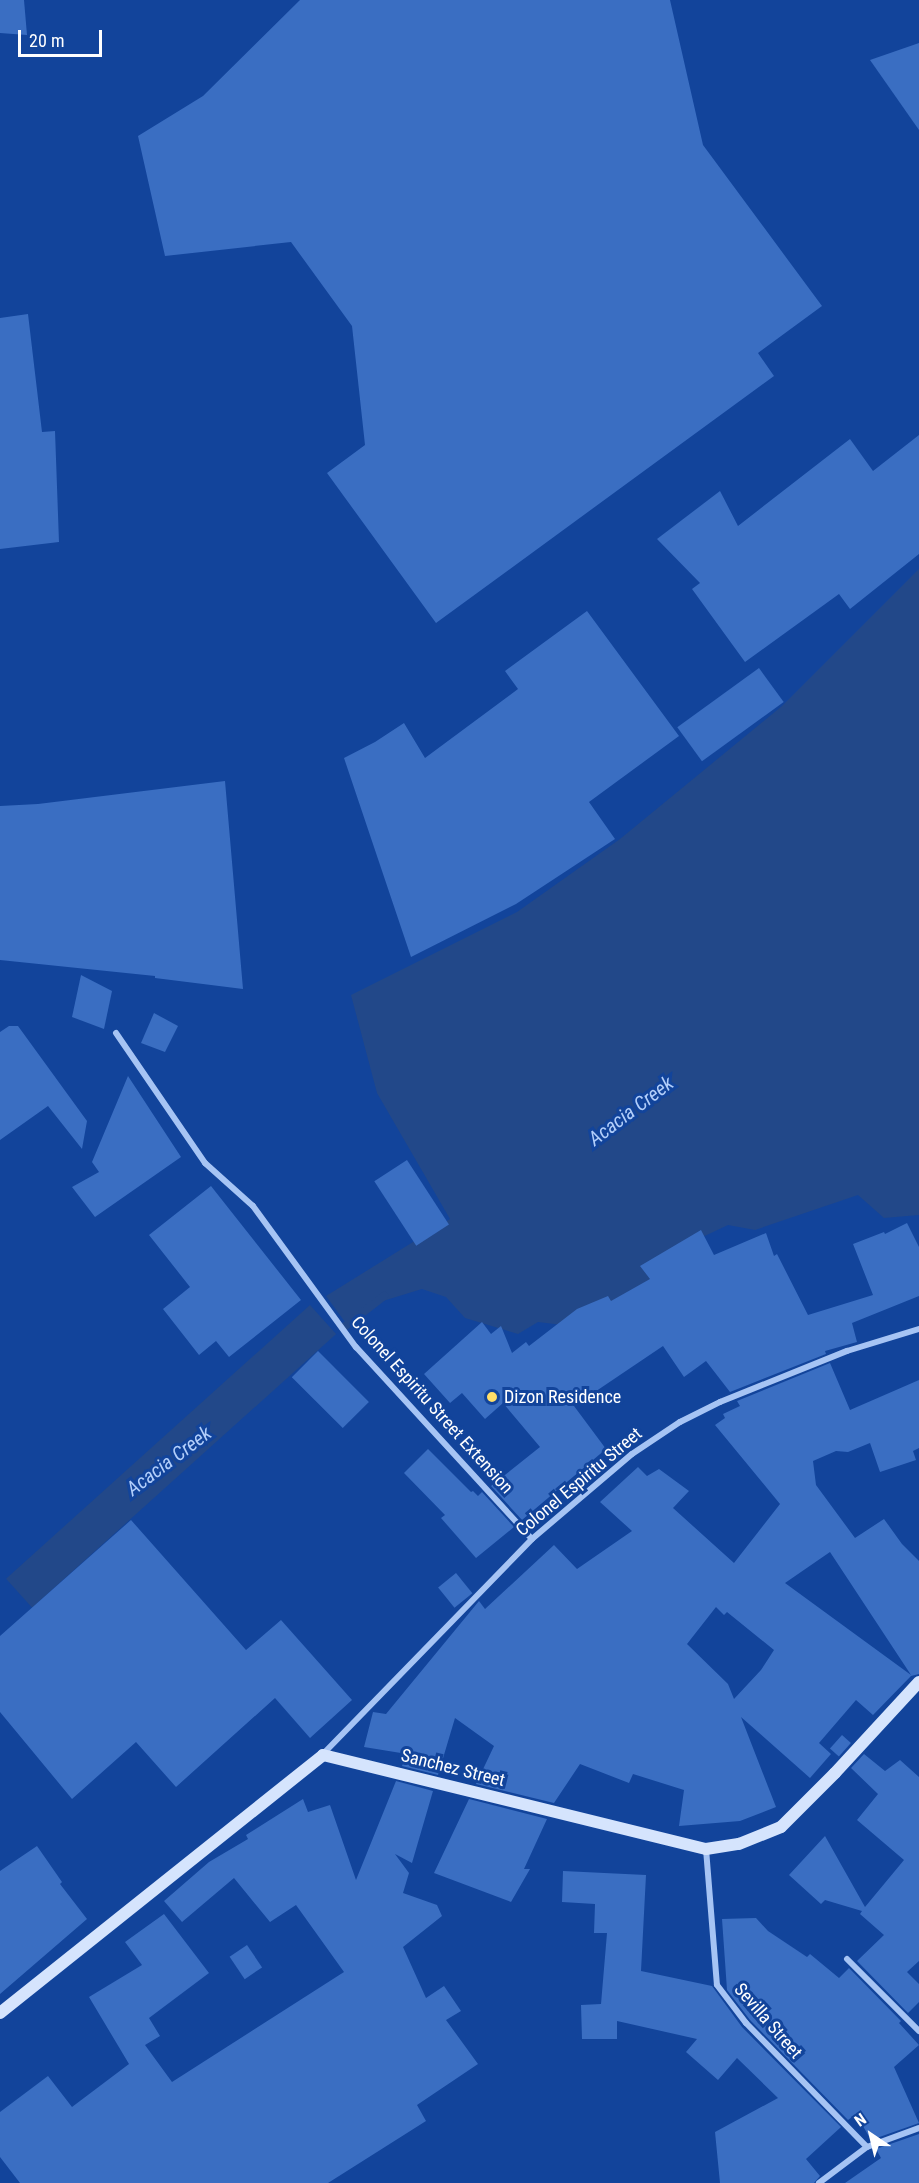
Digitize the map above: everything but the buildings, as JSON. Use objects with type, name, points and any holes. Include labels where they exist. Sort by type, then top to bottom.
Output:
[{"type":"street","name":"Colonel Espiritu Street Extension","points":[[116,1033],[205,1163],[253,1206],[356,1347],[532,1539]]},
{"type":"street","name":"Colonel Espiritu Street","points":[[323,1755],[532,1539],[632,1454],[680,1422],[720,1401],[848,1351],[919,1329]]},
{"type":"street","name":"Sanchez Street","points":[[323,1755],[706,1849],[739,1844],[781,1827],[835,1773],[919,1682]]},
{"type":"street","points":[[0,2013],[323,1755]]},
{"type":"street","name":"Sevilla Street","points":[[706,1849],[717,1985],[746,2023],[867,2148]]},
{"type":"street","points":[[847,1959],[919,2031]]},
{"type":"street","points":[[819,2183],[867,2148],[919,2128]]},
{"type":"water","points":[[919,569],[919,1215],[884,1218],[858,1195],[755,1230],[728,1225],[694,1241],[595,1329],[538,1322],[518,1334],[465,1318],[446,1297],[422,1289],[370,1305],[348,1326],[326,1296],[450,1219],[377,1093],[351,995],[517,912],[620,839],[782,706]]},
{"type":"water","points":[[310,1305],[336,1334],[32,1608],[6,1579]]},
{"type":"waterway","name":"Acacia Creek","points":[[344,1327],[384,1296]]},
{"type":"place","name":"Dizon Residence","points":[[492,1397]]}]
